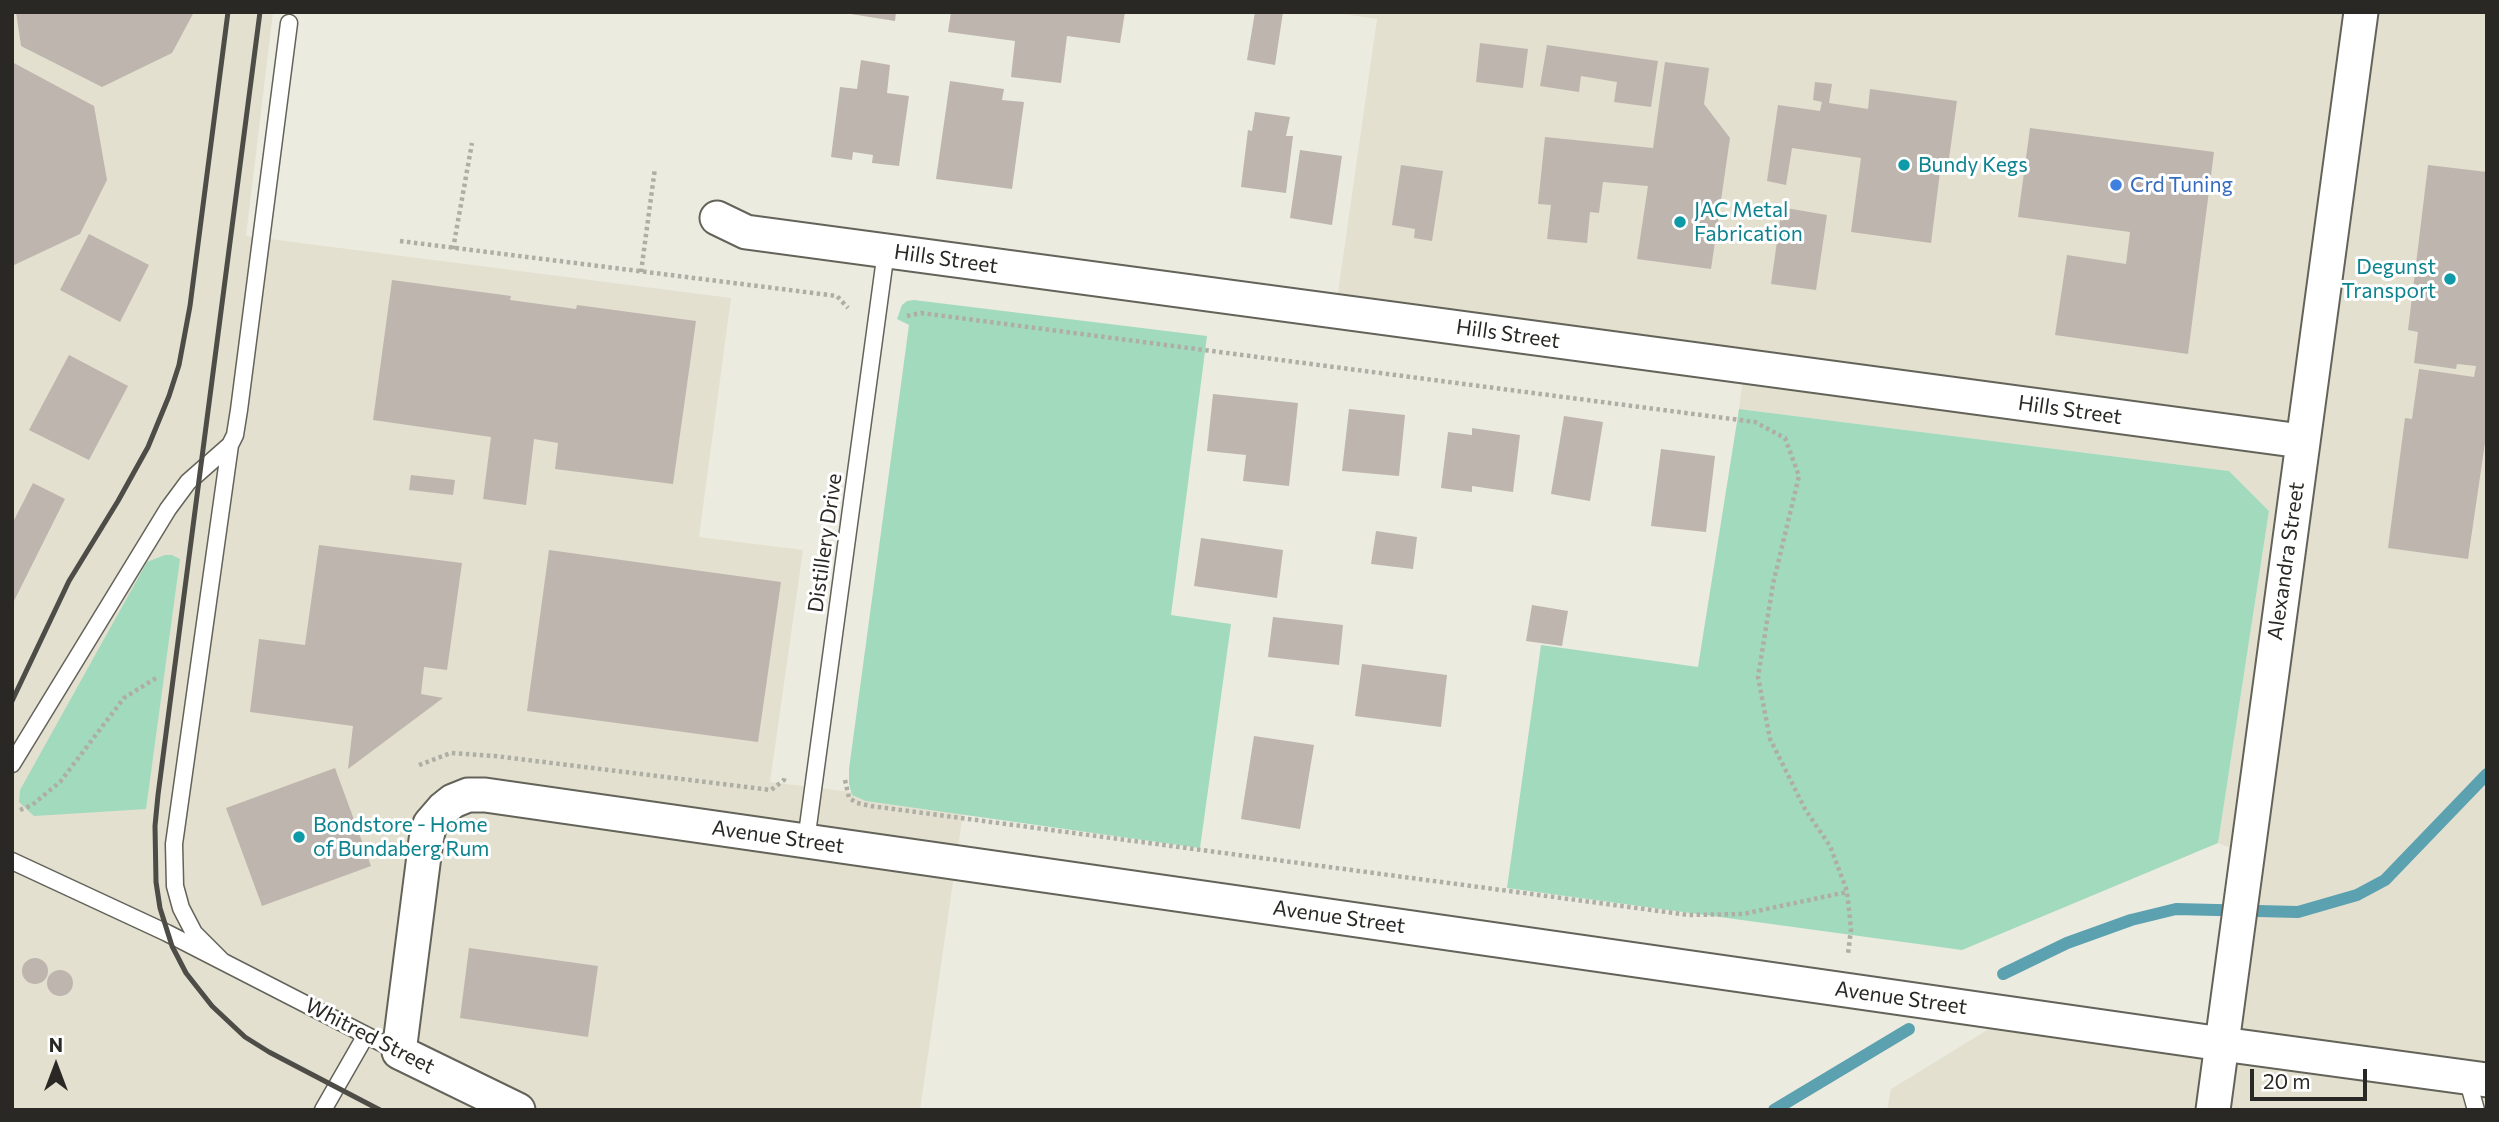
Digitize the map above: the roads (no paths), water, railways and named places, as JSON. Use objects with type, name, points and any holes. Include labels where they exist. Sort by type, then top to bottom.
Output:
[{"type":"street","name":"Alexandra Street","points":[[2213,1110],[2301,441],[2361,12]]},
{"type":"street","name":"Hills Street","points":[[717,219],[746,232],[2301,441]]},
{"type":"street","name":"Avenue Street","points":[[399,1052],[430,824],[443,808],[453,801],[468,795],[485,795],[2477,1079]]},
{"type":"street","name":"Whitred Street","points":[[399,1052],[518,1110]]},
{"type":"lane","points":[[12,764],[168,509],[188,482],[230,444],[235,435],[289,23]]},
{"type":"lane","name":"Distillery Drive","points":[[806,841],[886,250]]},
{"type":"lane","points":[[222,961],[194,933],[181,908],[173,865],[230,444]]},
{"type":"lane","name":"Whitred Street","points":[[12,861],[222,961],[399,1052]]},
{"type":"lane","points":[[323,1110],[366,1035]]},
{"type":"lane","points":[[2476,1110],[2477,1079]]},
{"type":"waterway","points":[[2003,974],[2067,943],[2131,920],[2176,909],[2298,912],[2357,895],[2385,880],[2487,774]]},
{"type":"waterway","points":[[1774,1110],[1909,1029]]},
{"type":"railway","points":[[12,701],[69,581],[148,447],[179,365],[190,306],[228,12]]},
{"type":"railway","points":[[260,12],[158,795],[155,826],[156,882],[160,908],[172,946],[186,973],[212,1006],[245,1037],[269,1052],[380,1110]]},
{"type":"place","name":"Bundy Kegs","points":[[1904,165]]},
{"type":"place","name":"Crd Tuning","points":[[2116,185]]},
{"type":"place","name":"JAC Metal Fabrication","points":[[1680,222]]},
{"type":"place","name":"Degunst Transport","points":[[2450,279]]},
{"type":"place","name":"Bondstore - Home of Bundaberg Rum","points":[[299,837]]}]
